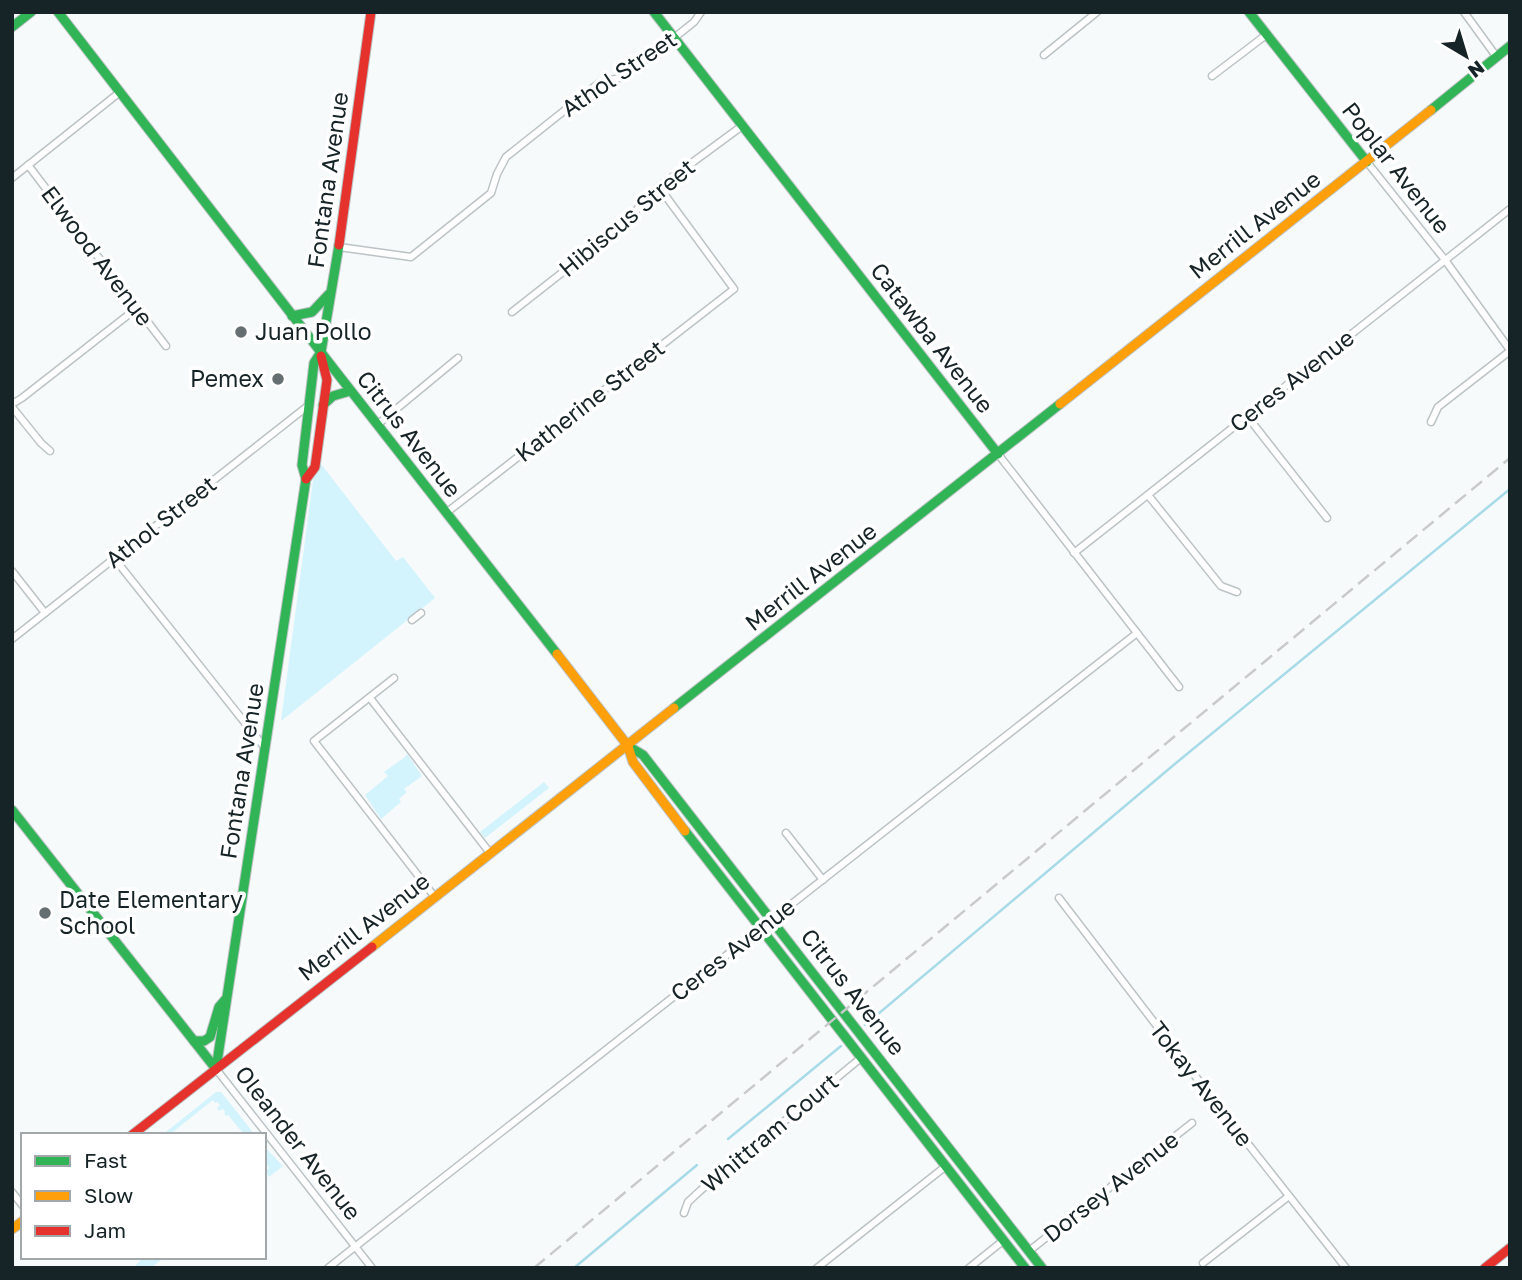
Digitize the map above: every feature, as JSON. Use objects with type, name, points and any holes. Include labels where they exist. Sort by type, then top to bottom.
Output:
[{"type":"main road","points":[[12,27],[31,12]]},
{"type":"main road","name":"Citrus Avenue","points":[[58,12],[350,391],[580,683],[628,746],[633,762],[665,806],[1025,1268]]},
{"type":"main road","name":"Fontana Avenue","points":[[306,479],[315,467],[327,380],[321,352],[339,247],[371,12]]},
{"type":"main road","name":"Catawba Avenue","points":[[654,12],[998,454]]},
{"type":"main road","name":"Poplar Avenue","points":[[1249,12],[1367,162]]},
{"type":"main road","name":"Merrill Avenue","points":[[135,1133],[998,454],[1510,46]]},
{"type":"main road","points":[[292,316],[312,312],[331,293]]},
{"type":"main road","name":"Fontana Avenue","points":[[216,1069],[306,479],[302,465],[314,363],[321,352]]},
{"type":"main road","points":[[323,405],[333,396],[350,391]]},
{"type":"main road","name":"Citrus Avenue","points":[[628,746],[643,755],[1042,1268]]},
{"type":"main road","name":"Oleander Avenue","points":[[12,810],[216,1069]]},
{"type":"main road","points":[[194,1041],[204,1041],[210,1037],[219,1007],[226,999]]},
{"type":"main road","points":[[1485,1268],[1510,1248]]},
{"type":"street","name":"Athol Street","points":[[339,247],[411,257],[491,193],[506,157],[599,83],[623,77],[694,22],[701,12]]},
{"type":"street","points":[[1044,55],[1097,12]]},
{"type":"street","points":[[1465,12],[1496,56]]},
{"type":"street","points":[[1212,76],[1266,35]]},
{"type":"street","points":[[12,178],[120,92]]},
{"type":"street","name":"Hibiscus Street","points":[[512,312],[629,220],[645,199],[659,187],[742,126]]},
{"type":"street","name":"Poplar Avenue","points":[[1367,162],[1445,260],[1510,350]]},
{"type":"street","name":"Elwood Avenue","points":[[28,165],[166,346]]},
{"type":"street","name":"Katherine Street","points":[[446,513],[734,289],[659,187]]},
{"type":"street","name":"Ceres Avenue","points":[[1074,553],[1510,209]]},
{"type":"street","points":[[50,452],[12,405],[137,308]]},
{"type":"street","points":[[1431,422],[1438,407],[1510,350]]},
{"type":"street","points":[[377,425],[458,358]]},
{"type":"street","name":"Athol Street","points":[[12,639],[309,405]]},
{"type":"street","points":[[1247,416],[1327,518]]},
{"type":"street","name":"Catawba Avenue","points":[[998,454],[1179,687]]},
{"type":"street","points":[[1148,495],[1221,586],[1237,592]]},
{"type":"street","points":[[114,558],[265,748]]},
{"type":"street","points":[[12,571],[45,613]]},
{"type":"street","points":[[412,620],[421,613]]},
{"type":"street","name":"Ceres Avenue","points":[[328,1268],[1137,633]]},
{"type":"street","points":[[394,678],[314,741],[434,896]]},
{"type":"street","points":[[370,698],[490,853]]},
{"type":"street","points":[[786,833],[823,880]]},
{"type":"street","name":"Tokay Avenue","points":[[1059,898],[1346,1268]]},
{"type":"street","name":"Whittram Court","points":[[684,1213],[688,1202],[701,1190],[862,1057]]},
{"type":"street","name":"Oleander Avenue","points":[[216,1069],[372,1268]]},
{"type":"street","name":"Dorsey Avenue","points":[[1029,1251],[1192,1123]]},
{"type":"street","points":[[817,1268],[946,1166]]},
{"type":"street","points":[[1203,1264],[1289,1196]]},
{"type":"street","points":[[969,1268],[1004,1240]]},
{"type":"shaded area","points":[[321,464],[396,561],[403,557],[435,598],[281,721],[314,473]]},
{"type":"shaded area","points":[[407,754],[422,776],[404,789],[407,792],[399,799],[401,802],[381,819],[365,795],[388,776],[384,772]]},
{"type":"shaded area","points":[[544,782],[549,788],[485,838],[480,832]]},
{"type":"shaded area","points":[[216,1092],[221,1092],[252,1131],[243,1133],[228,1115],[226,1116],[223,1109],[219,1111],[217,1108],[220,1105],[213,1100],[172,1133],[165,1133]]},
{"type":"shaded area","points":[[266,1148],[283,1166],[269,1177],[266,1170],[269,1168],[266,1164]]},
{"type":"shaded area","points":[[139,1259],[162,1259],[151,1268],[133,1268]]},
{"type":"waterway","points":[[865,1025],[1176,763],[1510,489]]},
{"type":"waterway","points":[[728,1139],[841,1046]]},
{"type":"waterway","points":[[574,1268],[697,1165]]},
{"type":"railway","points":[[534,1268],[1510,458]]},
{"type":"traffic: fast","points":[[12,27],[31,12]]},
{"type":"traffic: fast","points":[[58,12],[557,654]]},
{"type":"traffic: fast","points":[[654,12],[998,454]]},
{"type":"traffic: fast","points":[[1249,12],[1367,162]]},
{"type":"traffic: fast","points":[[1431,110],[1510,46]]},
{"type":"traffic: fast","points":[[216,1069],[306,479],[302,465],[314,363],[321,352],[339,245]]},
{"type":"traffic: fast","points":[[292,316],[312,312],[329,294]]},
{"type":"traffic: fast","points":[[323,405],[333,396],[350,391]]},
{"type":"traffic: fast","points":[[674,708],[1060,404]]},
{"type":"traffic: fast","points":[[628,746],[643,755],[1042,1268]]},
{"type":"traffic: fast","points":[[12,810],[216,1069]]},
{"type":"traffic: fast","points":[[685,831],[1025,1268]]},
{"type":"traffic: fast","points":[[194,1041],[204,1041],[210,1037],[219,1007],[225,1000]]},
{"type":"traffic: slow","points":[[1060,404],[1431,110]]},
{"type":"traffic: slow","points":[[557,654],[628,746],[633,762],[685,831]]},
{"type":"traffic: slow","points":[[372,947],[674,708]]},
{"type":"traffic: slow","points":[[12,1229],[21,1222]]},
{"type":"traffic: jam","points":[[339,245],[371,12]]},
{"type":"traffic: jam","points":[[306,479],[315,467],[327,380],[321,356]]},
{"type":"traffic: jam","points":[[135,1133],[372,947]]},
{"type":"traffic: jam","points":[[1485,1268],[1510,1248]]},
{"type":"place","name":"Juan Pollo","points":[[241,332]]},
{"type":"place","name":"Pemex","points":[[278,379]]},
{"type":"place","name":"Date Elementary School","points":[[45,913]]}]
